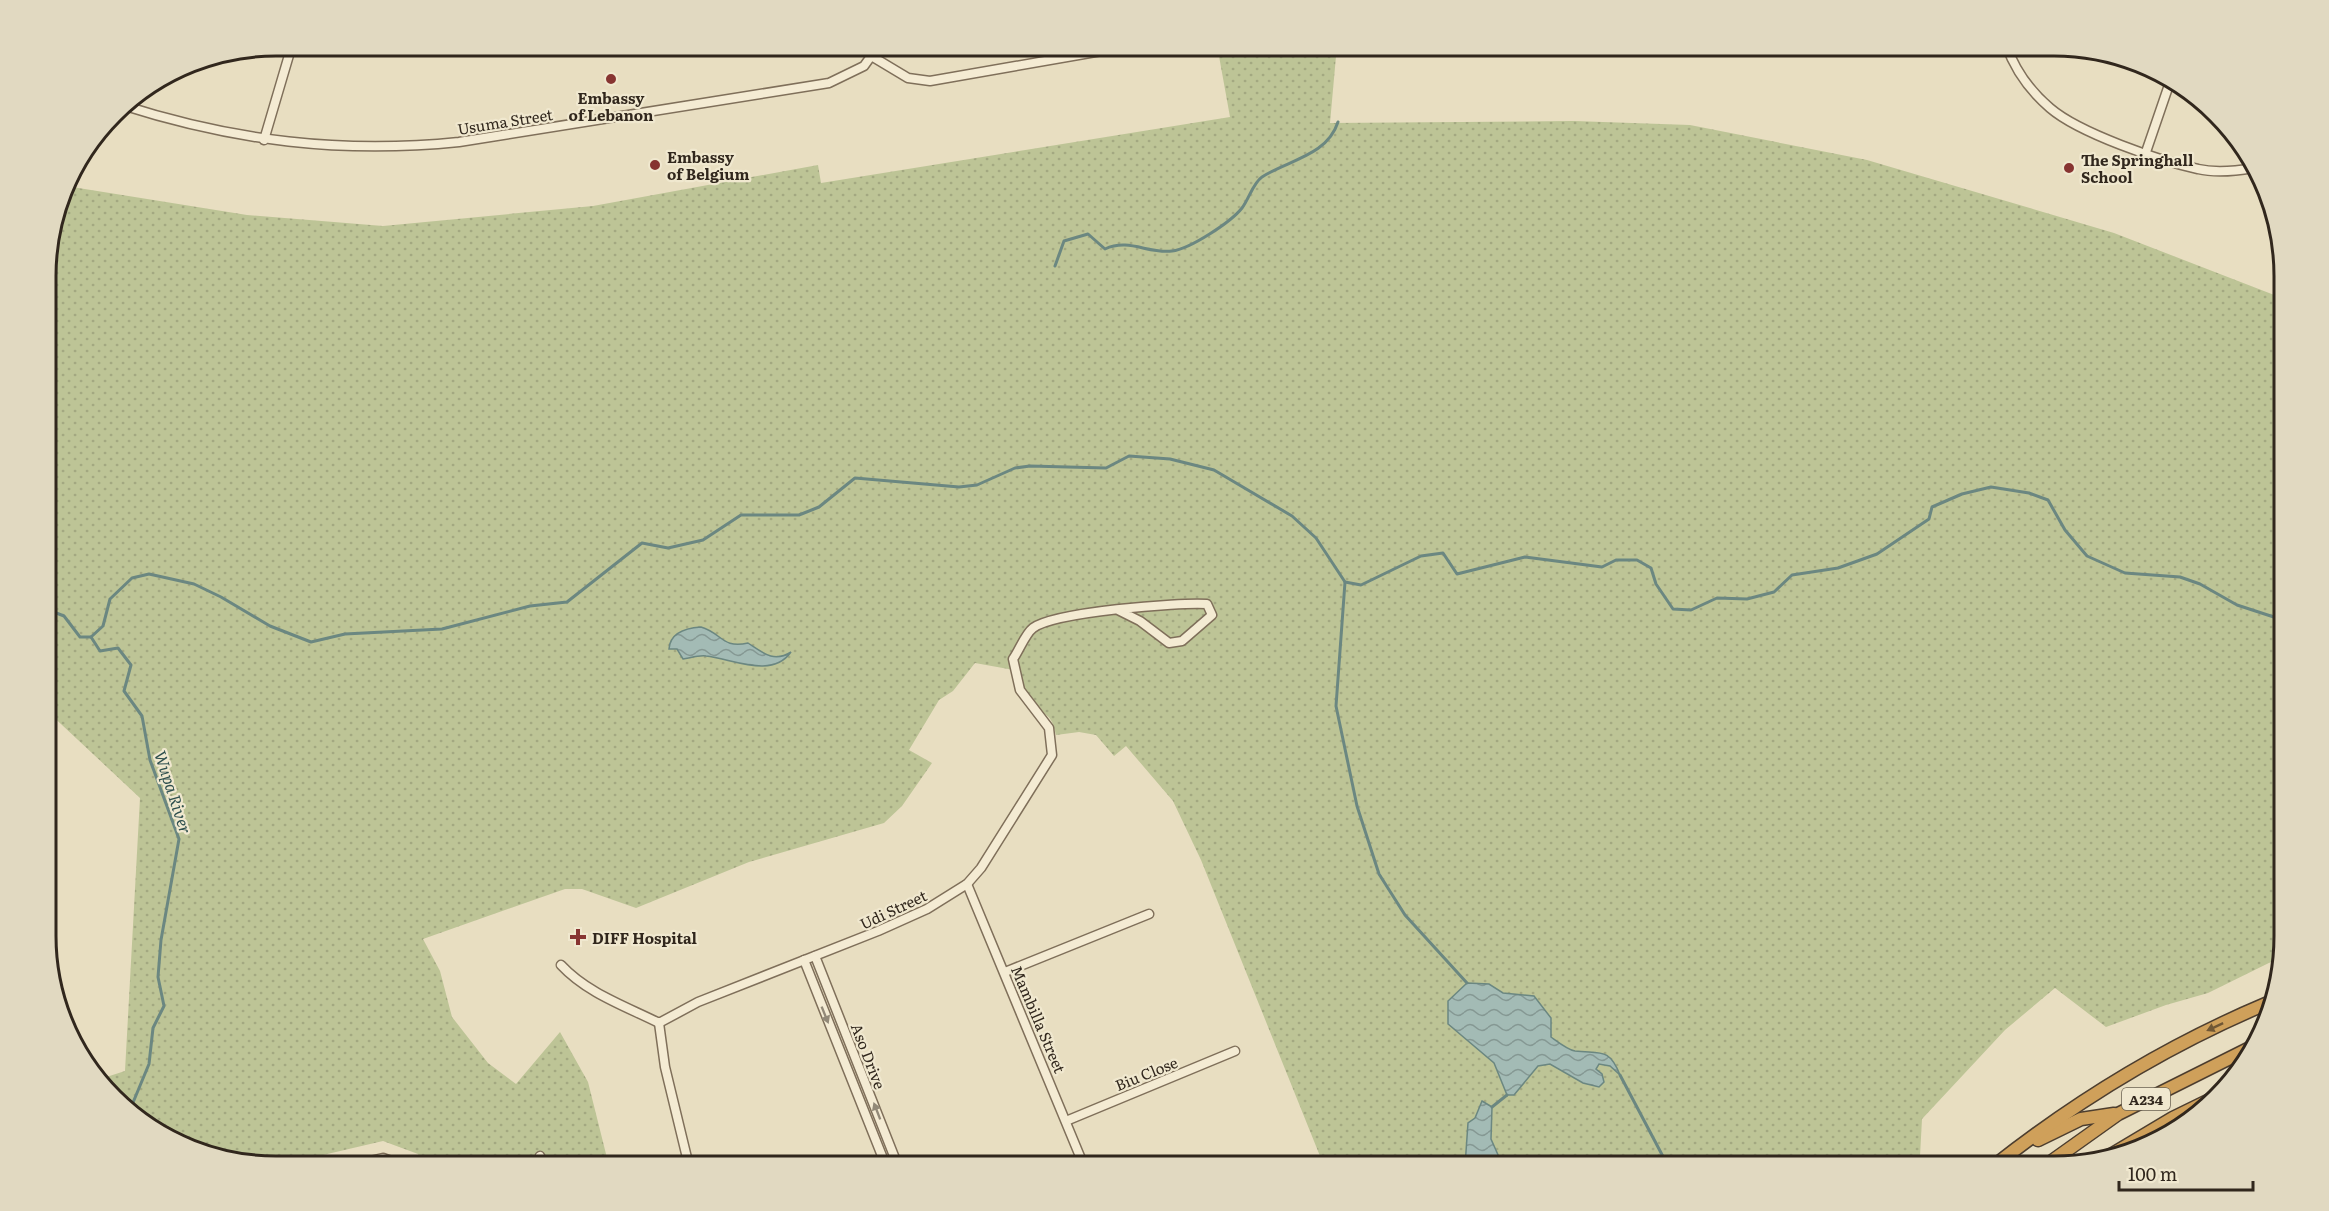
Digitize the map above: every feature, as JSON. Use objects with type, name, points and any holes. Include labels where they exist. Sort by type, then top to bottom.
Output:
[{"type":"highway","points":[[2007,1156],[2061,1115],[2122,1075],[2179,1044],[2262,1005]]},
{"type":"highway","name":"A234","points":[[2060,1156],[2118,1114],[2239,1054]]},
{"type":"highway","points":[[2011,1156],[2081,1119],[2118,1114]]},
{"type":"highway","name":"A234","points":[[2136,1140],[2178,1117]]},
{"type":"highway","points":[[2142,1137],[2152,1130]]},
{"type":"street","points":[[264,140],[289,56]]},
{"type":"street","points":[[873,57],[908,78],[930,81],[1078,56]]},
{"type":"street","points":[[2010,56],[2029,88],[2051,109],[2076,126],[2199,170],[2246,169]]},
{"type":"street","name":"Usuma Street","points":[[132,108],[162,118],[264,140],[366,147],[407,147],[459,142],[829,83],[856,72],[873,57]]},
{"type":"street","points":[[2146,152],[2167,87]]},
{"type":"street","points":[[1203,603],[1207,604],[1212,615],[1182,641],[1169,643],[1140,621],[1118,610],[1203,603]]},
{"type":"street","name":"Udi Street","points":[[659,1023],[698,1002],[904,920],[967,884],[997,846],[1052,755],[1049,728],[1020,690],[1013,659],[1032,628],[1055,620],[1118,610]]},
{"type":"street","name":"Mambilla Street","points":[[967,884],[1080,1156]]},
{"type":"street","points":[[1005,972],[1149,914]]},
{"type":"street","name":"Aso Drive","points":[[815,956],[894,1156]]},
{"type":"street","name":"Aso Drive","points":[[804,960],[882,1156]]},
{"type":"street","points":[[561,965],[576,981],[590,990],[659,1023],[665,1067],[687,1156]]},
{"type":"street","name":"Biu Close","points":[[1066,1120],[1235,1051]]},
{"type":"green space","points":[[1219,56],[1336,56],[1330,123],[1574,121],[1690,125],[1867,160],[2114,233],[2274,295],[2272,961],[2208,993],[2166,1005],[2106,1027],[2055,988],[2005,1030],[1922,1119],[1920,1156],[1320,1156],[1201,860],[1173,801],[1126,746],[1114,756],[1096,735],[1079,732],[1056,735],[1050,718],[1027,695],[1020,671],[975,663],[953,691],[939,700],[909,750],[932,763],[902,806],[884,823],[749,862],[636,908],[582,889],[565,889],[423,939],[440,971],[452,1017],[488,1063],[516,1084],[560,1032],[588,1082],[606,1156],[419,1156],[383,1141],[319,1156],[247,1154],[205,1144],[178,1133],[130,1101],[110,1081],[107,1077],[125,1071],[140,798],[56,719],[56,261],[63,219],[74,187],[247,215],[383,226],[593,206],[818,165],[821,183],[1230,117]]},
{"type":"water","points":[[701,627],[727,642],[748,643],[774,657],[791,652],[783,660],[763,666],[706,656],[683,659],[677,649],[669,649],[672,639],[680,632]]},
{"type":"water","points":[[1467,983],[1489,984],[1503,993],[1534,996],[1551,1018],[1551,1037],[1572,1050],[1608,1056],[1620,1075],[1610,1066],[1599,1064],[1596,1069],[1602,1074],[1604,1082],[1599,1087],[1583,1083],[1550,1064],[1538,1066],[1514,1095],[1507,1095],[1494,1063],[1448,1024],[1448,1001]]},
{"type":"water","points":[[1482,1101],[1492,1107],[1491,1139],[1499,1156],[1466,1156],[1468,1123],[1475,1118]]},
{"type":"waterway","points":[[1055,266],[1064,241],[1088,234],[1105,249],[1122,245],[1172,251],[1189,245],[1210,234],[1237,214],[1262,177],[1306,156],[1325,143],[1338,122]]},
{"type":"waterway","points":[[91,637],[103,626],[110,599],[132,578],[149,574],[194,584],[270,626],[311,642],[345,634],[442,629],[530,606],[567,602],[642,543],[668,548],[703,540],[741,515],[799,515],[819,507],[855,478],[959,487],[977,485],[1015,468],[1030,466],[1106,468],[1129,456],[1170,459],[1214,470],[1292,516],[1316,538],[1345,582],[1361,585],[1421,556],[1443,553],[1457,574],[1525,557],[1602,567],[1616,560],[1637,560],[1651,568],[1656,584],[1673,609],[1691,610],[1717,598],[1747,599],[1774,592],[1792,575],[1838,568],[1877,554],[1929,519],[1932,507],[1962,494],[1991,487],[2029,493],[2048,500],[2065,530],[2087,556],[2125,573],[2180,577],[2200,584],[2237,605],[2274,617]]},
{"type":"waterway","points":[[1345,582],[1336,706],[1357,806],[1379,874],[1405,915],[1467,983]]},
{"type":"waterway","name":"Wupa River","points":[[56,613],[64,616],[80,637],[91,637],[100,651],[118,648],[131,665],[124,691],[142,716],[150,760],[179,839],[161,940],[158,977],[164,1006],[153,1028],[149,1064],[133,1103]]},
{"type":"waterway","points":[[1620,1075],[1663,1156]]},
{"type":"waterway","points":[[1492,1107],[1507,1095]]},
{"type":"place","name":"Embassy of Lebanon","points":[[611,79]]},
{"type":"place","name":"Embassy of Belgium","points":[[655,165]]},
{"type":"place","name":"The Springhall School","points":[[2069,168]]},
{"type":"place","name":"DIFF Hospital","points":[[578,937]]}]
